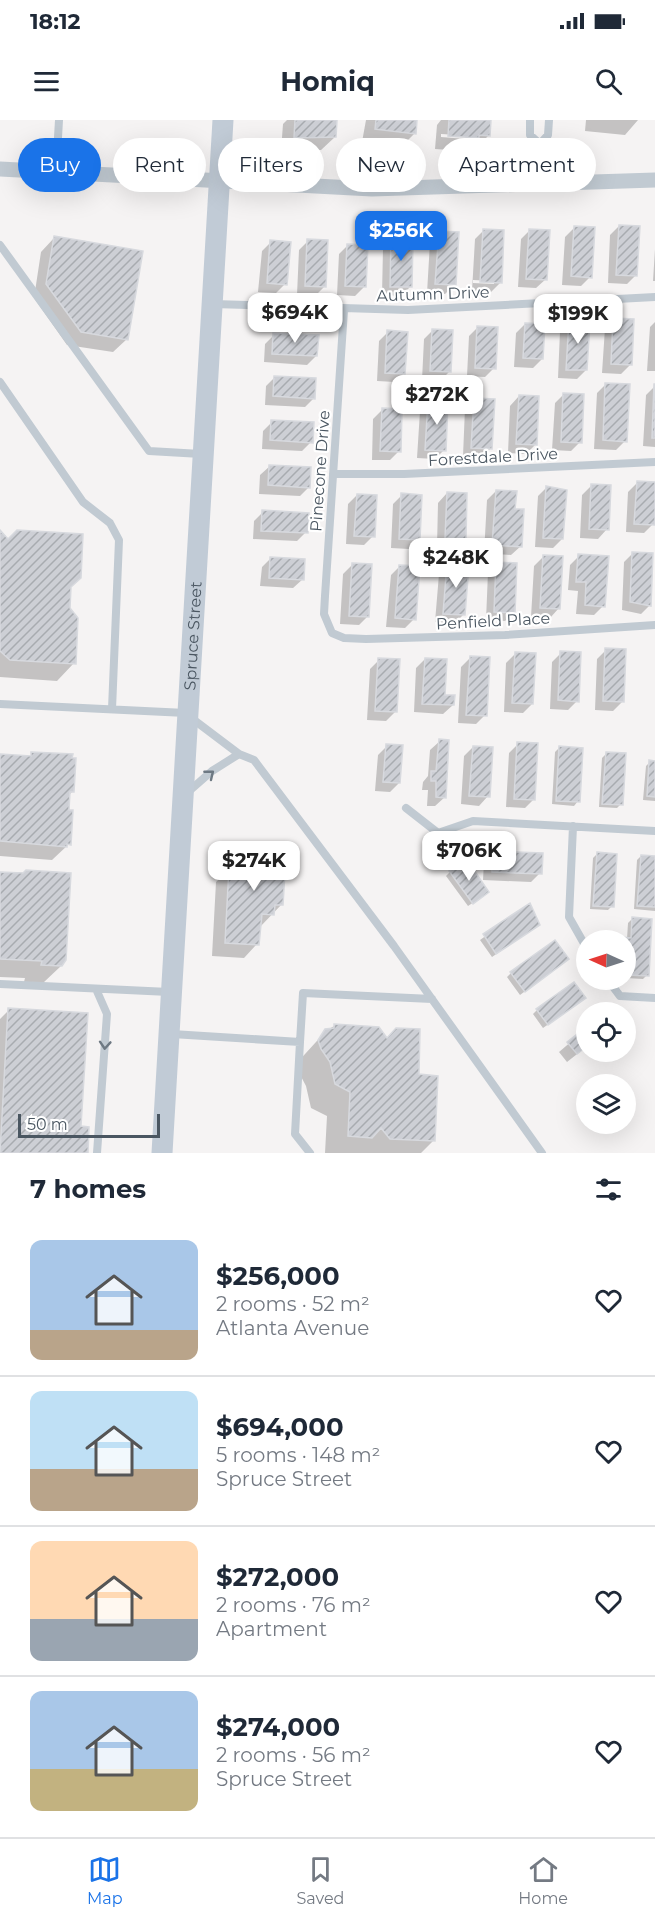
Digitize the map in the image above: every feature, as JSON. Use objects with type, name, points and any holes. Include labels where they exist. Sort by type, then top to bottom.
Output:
[{"type":"main road","name":"Spruce Street","points":[[222,138],[223,120]]},
{"type":"main road","name":"Spruce Street","points":[[162,1153],[218,192]]},
{"type":"street","points":[[0,169],[18,170]]},
{"type":"street","points":[[101,175],[218,183]]},
{"type":"street","points":[[596,181],[655,180]]},
{"type":"street","points":[[324,187],[372,189],[438,186]]},
{"type":"lane","points":[[58,138],[59,120]]},
{"type":"lane","points":[[530,120],[530,135],[533,138]]},
{"type":"lane","points":[[545,138],[548,135],[549,120]]},
{"type":"lane","points":[[0,245],[149,451],[202,454]]},
{"type":"lane","name":"Autumn Drive","points":[[211,304],[344,310],[408,310],[655,297]]},
{"type":"lane","name":"Pinecone Drive","points":[[332,633],[324,614],[344,310]]},
{"type":"lane","points":[[0,382],[83,502],[110,523],[119,540],[112,709]]},
{"type":"lane","name":"Forestdale Drive","points":[[333,474],[416,474],[655,462]]},
{"type":"lane","name":"Penfield Place","points":[[332,633],[353,639],[505,635],[655,625]]},
{"type":"lane","points":[[0,704],[188,714],[239,754],[254,760],[432,999],[542,1153]]},
{"type":"lane","points":[[183,797],[212,771],[239,754]]},
{"type":"lane","points":[[406,808],[438,833],[474,822],[655,831]]},
{"type":"lane","points":[[573,826],[569,917],[576,930]]},
{"type":"lane","points":[[0,984],[172,992]]},
{"type":"lane","points":[[96,989],[107,1014],[97,1153]]},
{"type":"lane","points":[[616,990],[620,996],[655,998]]},
{"type":"lane","points":[[310,1153],[296,1134],[303,993],[432,999]]},
{"type":"lane","points":[[169,1034],[300,1042]]},
{"type":"building","points":[[295,120],[337,120],[336,137],[294,138]]},
{"type":"building","points":[[376,120],[417,120],[416,134],[375,129]]},
{"type":"building","points":[[449,120],[491,120],[490,136],[479,135],[479,138],[448,136]]},
{"type":"building","points":[[619,225],[640,226],[637,276],[616,275]]},
{"type":"building","points":[[574,226],[595,227],[592,278],[571,276]]},
{"type":"building","points":[[483,229],[504,230],[502,283],[480,282]]},
{"type":"building","points":[[529,229],[550,230],[547,280],[526,279]]},
{"type":"building","points":[[439,231],[459,232],[456,285],[435,284]]},
{"type":"building","points":[[54,236],[143,251],[128,340],[81,332],[46,284]]},
{"type":"building","points":[[391,237],[413,238],[412,287],[390,287]]},
{"type":"building","points":[[307,239],[328,240],[326,287],[305,286]]},
{"type":"building","points":[[270,240],[291,242],[287,285],[267,283]]},
{"type":"building","points":[[347,244],[368,245],[366,287],[345,286]]},
{"type":"building","points":[[613,318],[634,319],[632,365],[611,364]]},
{"type":"building","points":[[569,320],[590,321],[587,370],[566,370]]},
{"type":"building","points":[[525,323],[545,324],[543,359],[523,358]]},
{"type":"building","points":[[477,326],[498,327],[496,369],[475,368]]},
{"type":"building","points":[[432,329],[453,330],[451,372],[430,371]]},
{"type":"building","points":[[387,330],[408,332],[405,374],[385,373]]},
{"type":"building","points":[[273,333],[319,335],[317,356],[272,354]]},
{"type":"building","points":[[274,376],[316,378],[315,399],[273,396]]},
{"type":"building","points":[[605,383],[630,384],[627,442],[603,440]]},
{"type":"building","points":[[654,384],[655,438],[652,438]]},
{"type":"building","points":[[563,393],[584,394],[582,443],[561,442]]},
{"type":"building","points":[[519,395],[539,396],[537,445],[516,444]]},
{"type":"building","points":[[474,398],[495,399],[492,449],[471,448]]},
{"type":"building","points":[[428,400],[448,402],[446,451],[425,450]]},
{"type":"building","points":[[382,408],[402,409],[401,452],[380,451]]},
{"type":"building","points":[[271,420],[314,422],[313,443],[270,440]]},
{"type":"building","points":[[269,465],[311,467],[310,488],[268,485]]},
{"type":"building","points":[[637,481],[655,482],[655,525],[634,524]]},
{"type":"building","points":[[591,484],[611,485],[609,530],[589,529]]},
{"type":"building","points":[[546,486],[567,490],[563,539],[543,538]]},
{"type":"building","points":[[496,490],[517,491],[515,509],[524,509],[522,547],[492,545]]},
{"type":"building","points":[[447,492],[467,493],[466,539],[445,538]]},
{"type":"building","points":[[401,493],[422,495],[420,540],[399,539]]},
{"type":"building","points":[[357,494],[377,495],[375,537],[354,536]]},
{"type":"building","points":[[262,510],[309,513],[308,533],[261,531]]},
{"type":"building","points":[[0,530],[8,539],[17,530],[83,534],[81,578],[71,587],[70,608],[78,618],[76,664],[10,660],[0,651]]},
{"type":"building","points":[[632,552],[653,553],[651,606],[630,602]]},
{"type":"building","points":[[578,554],[609,556],[605,607],[585,605],[586,582],[576,582]]},
{"type":"building","points":[[543,555],[563,556],[560,609],[540,608]]},
{"type":"building","points":[[270,557],[305,559],[304,580],[269,578]]},
{"type":"building","points":[[496,562],[517,563],[515,613],[494,612]]},
{"type":"building","points":[[352,563],[372,564],[369,617],[349,616]]},
{"type":"building","points":[[447,563],[469,565],[465,615],[443,614]]},
{"type":"building","points":[[399,565],[420,566],[416,620],[395,618]]},
{"type":"building","points":[[605,648],[626,649],[624,702],[603,701]]},
{"type":"building","points":[[560,651],[581,652],[579,702],[558,700]]},
{"type":"building","points":[[515,652],[536,653],[533,704],[512,703]]},
{"type":"building","points":[[470,656],[490,657],[487,716],[466,715]]},
{"type":"building","points":[[378,658],[400,659],[397,712],[375,711]]},
{"type":"building","points":[[425,658],[447,659],[445,695],[455,695],[454,705],[422,704]]},
{"type":"building","points":[[439,739],[449,740],[446,798],[436,797],[436,781],[431,781],[431,771],[436,771]]},
{"type":"building","points":[[517,742],[538,743],[535,800],[514,799]]},
{"type":"building","points":[[386,744],[403,745],[400,783],[383,782]]},
{"type":"building","points":[[473,746],[493,747],[490,797],[469,796]]},
{"type":"building","points":[[559,746],[583,748],[580,802],[556,801]]},
{"type":"building","points":[[31,752],[73,754],[72,758],[76,758],[74,792],[70,792],[69,810],[73,810],[71,845],[67,844],[67,847],[0,841],[0,754],[31,756]]},
{"type":"building","points":[[606,752],[626,753],[623,805],[602,804]]},
{"type":"building","points":[[649,760],[655,761],[655,797],[647,796]]},
{"type":"building","points":[[257,842],[282,844],[281,855],[286,856],[283,905],[275,905],[274,915],[262,914],[259,945],[225,943],[229,867],[238,868],[239,849],[256,850]]},
{"type":"building","points":[[492,851],[543,853],[542,874],[492,872]]},
{"type":"building","points":[[597,852],[617,854],[614,907],[593,906]]},
{"type":"building","points":[[641,855],[655,856],[655,907],[637,906]]},
{"type":"building","points":[[467,860],[489,892],[473,904],[449,871]]},
{"type":"building","points":[[26,870],[71,873],[66,960],[62,966],[41,965],[42,961],[0,959],[0,872],[23,873]]},
{"type":"building","points":[[530,903],[540,925],[496,954],[483,934]]},
{"type":"building","points":[[632,917],[652,919],[649,976],[636,975],[636,930],[631,930]]},
{"type":"building","points":[[555,940],[569,959],[525,992],[510,972]]},
{"type":"building","points":[[574,982],[576,990],[580,990],[586,998],[576,1002],[576,1005],[548,1025],[536,1009]]},
{"type":"building","points":[[8,1008],[88,1013],[81,1126],[89,1127],[88,1153],[0,1153]]},
{"type":"building","points":[[334,1024],[379,1027],[387,1038],[396,1028],[420,1029],[419,1074],[438,1076],[435,1141],[390,1139],[381,1128],[372,1138],[348,1136],[350,1092],[335,1084],[330,1062],[318,1040],[325,1029],[334,1028]]},
{"type":"building","points":[[576,1035],[576,1053],[567,1042]]}]
